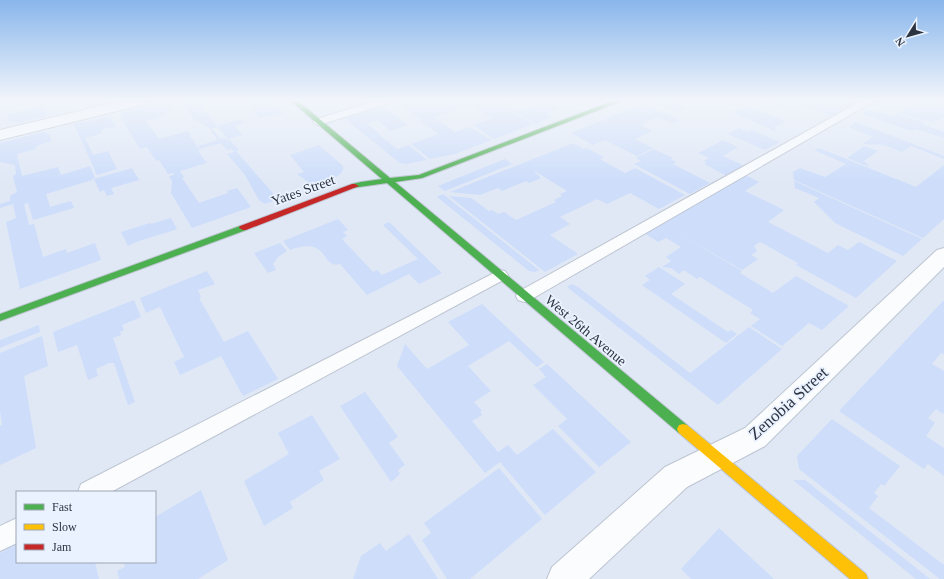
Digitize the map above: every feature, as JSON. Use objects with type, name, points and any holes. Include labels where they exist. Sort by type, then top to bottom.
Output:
[{"type":"street","points":[[0,135],[29,128]]},
{"type":"street","name":"West 26th Avenue","points":[[325,128],[861,579]]},
{"type":"street","name":"Yates Street","points":[[0,318],[361,184],[420,177],[548,128]]},
{"type":"street","name":"Zenobia Street","points":[[564,579],[676,477],[755,437],[944,255]]},
{"type":"lane","points":[[524,296],[821,128]]},
{"type":"lane","points":[[91,491],[500,275]]},
{"type":"lane","points":[[0,539],[16,531]]},
{"type":"shaded area","points":[[76,128],[106,128],[101,131],[102,133],[85,138],[93,155],[108,151],[117,169],[97,175]]},
{"type":"shaded area","points":[[127,128],[151,128],[159,139],[188,131],[200,150],[198,151],[207,163],[180,171],[184,177],[182,178],[199,203],[228,193],[227,191],[237,188],[251,207],[192,228],[171,193],[172,181],[169,176],[174,175],[173,173],[168,174],[159,160],[156,161],[147,147],[140,149]]},
{"type":"shaded area","points":[[219,128],[237,128],[242,135],[228,139]]},
{"type":"shaded area","points":[[356,128],[372,128],[397,149],[409,145],[427,160],[406,164],[400,163]]},
{"type":"shaded area","points":[[387,128],[399,128],[391,131]]},
{"type":"shaded area","points":[[430,128],[449,128],[455,132],[472,128],[491,140],[455,154],[430,159],[411,144],[439,134]]},
{"type":"shaded area","points":[[478,128],[523,128],[494,139]]},
{"type":"shaded area","points":[[583,128],[646,128],[652,131],[635,139],[653,148],[637,156],[605,140],[593,145],[571,133]]},
{"type":"shaded area","points":[[739,128],[748,132],[752,130],[780,142],[765,150],[728,134]]},
{"type":"shaded area","points":[[768,128],[777,130],[775,131]]},
{"type":"shaded area","points":[[851,128],[872,128],[944,156],[944,159],[911,146],[902,152],[884,145],[863,144],[873,137]]},
{"type":"shaded area","points":[[903,128],[933,128],[944,132],[944,138],[916,129],[912,131]]},
{"type":"shaded area","points":[[213,130],[220,139],[229,139],[239,150],[236,151],[278,199],[265,204],[259,200],[245,175],[227,154],[234,152],[232,149],[227,150],[221,143],[200,149],[198,146],[218,140],[211,131]]},
{"type":"shaded area","points":[[43,132],[49,134],[52,141],[39,145],[36,149],[17,154],[22,176],[58,167],[61,175],[90,166],[95,178],[46,194],[50,207],[71,201],[74,208],[33,220],[28,203],[24,204],[29,225],[34,224],[43,257],[66,249],[67,253],[95,243],[101,260],[20,289],[6,222],[16,218],[13,204],[0,208],[0,204],[10,201],[10,196],[17,192],[13,176],[16,174],[15,165],[0,162],[0,143]]},
{"type":"shaded area","points":[[723,140],[738,147],[723,156],[745,166],[727,176],[704,164],[707,163],[704,161],[709,158],[698,153]]},
{"type":"shaded area","points":[[573,143],[584,149],[587,148],[604,157],[600,159],[625,173],[635,168],[685,195],[659,209],[630,193],[607,204],[597,199],[560,217],[570,224],[550,235],[578,254],[545,272],[449,196],[471,198],[489,211],[492,210],[498,214],[504,212],[516,220],[556,202],[554,200],[562,196],[560,194],[567,191],[533,170],[541,178],[529,183],[526,181],[502,191],[498,188],[480,195],[450,192]]},
{"type":"shaded area","points":[[319,145],[343,166],[343,170],[341,174],[332,179],[312,185],[297,174],[304,172],[290,155]]},
{"type":"shaded area","points":[[864,146],[878,151],[864,161],[870,167],[847,158]]},
{"type":"shaded area","points":[[819,148],[916,187],[944,165],[944,219],[923,238],[794,180],[793,172],[800,168],[825,177],[846,164],[814,150]]},
{"type":"shaded area","points":[[654,149],[673,158],[671,159],[676,162],[673,164],[710,183],[690,194],[634,164],[641,161],[636,158],[637,157]]},
{"type":"shaded area","points":[[505,159],[512,164],[445,191],[438,186]]},
{"type":"shaded area","points":[[132,168],[139,180],[111,188],[114,194],[107,196],[104,190],[100,192],[94,179]]},
{"type":"shaded area","points":[[745,175],[759,182],[745,191],[784,210],[768,222],[828,253],[838,245],[848,250],[859,242],[897,261],[856,298],[796,265],[798,263],[760,242],[754,246],[757,251],[751,255],[758,259],[742,270],[669,228],[742,271],[740,273],[773,293],[796,276],[849,306],[822,330],[809,323],[782,346],[751,326],[760,319],[750,313],[753,310],[700,277],[697,279],[684,270],[679,274],[671,268],[662,267],[671,261],[666,257],[681,247],[666,238],[658,242],[644,233]]},
{"type":"shaded area","points":[[794,181],[922,239],[903,256],[835,223],[814,202],[819,198],[795,188]]},
{"type":"shaded area","points":[[443,194],[539,270],[535,272],[529,271],[437,197]]},
{"type":"shaded area","points":[[171,218],[177,229],[128,246],[121,232],[150,223],[151,224]]},
{"type":"shaded area","points":[[338,219],[348,230],[343,232],[347,236],[342,239],[373,272],[377,270],[382,275],[418,259],[383,225],[389,222],[442,273],[419,284],[409,274],[367,295],[340,264],[336,265],[330,262],[321,251],[315,247],[308,246],[290,250],[283,241]]},
{"type":"shaded area","points":[[280,243],[287,251],[278,257],[273,264],[276,270],[268,273],[254,253]]},
{"type":"shaded area","points":[[659,267],[685,284],[671,294],[728,332],[731,330],[737,334],[726,343],[642,285],[650,280],[645,276]]},
{"type":"shaded area","points":[[207,271],[215,284],[198,290],[201,297],[199,298],[224,342],[248,331],[278,379],[243,396],[221,356],[180,375],[174,362],[184,357],[160,307],[146,313],[140,298]]},
{"type":"shaded area","points":[[571,284],[578,287],[690,373],[749,327],[782,349],[718,405],[567,287]]},
{"type":"shaded area","points":[[134,300],[141,317],[122,325],[124,330],[120,332],[121,335],[113,338],[135,402],[128,405],[114,363],[109,363],[96,369],[98,376],[88,380],[77,345],[58,352],[53,332]]},
{"type":"shaded area","points":[[944,300],[944,354],[941,353],[932,364],[944,371],[944,412],[943,414],[936,409],[928,418],[935,423],[926,436],[944,448],[944,476],[928,464],[924,469],[839,411]]},
{"type":"shaded area","points":[[482,304],[544,362],[537,367],[509,341],[468,366],[491,391],[474,402],[482,411],[480,412],[482,415],[472,421],[498,452],[508,445],[517,455],[553,429],[596,472],[545,515],[500,462],[485,473],[397,366],[405,344],[427,369],[469,345],[448,322]]},
{"type":"shaded area","points":[[39,325],[40,332],[0,348],[0,340]]},
{"type":"shaded area","points":[[42,336],[48,366],[24,376],[36,448],[0,465],[0,426],[2,425],[0,411],[0,353]]},
{"type":"shaded area","points":[[547,364],[631,442],[599,467],[558,426],[567,419],[533,385],[546,377],[539,369]]},
{"type":"shaded area","points":[[365,392],[398,437],[389,443],[405,465],[398,470],[400,474],[391,482],[340,406]]},
{"type":"shaded area","points":[[312,415],[340,459],[319,471],[324,480],[290,502],[293,508],[264,526],[244,481],[289,454],[278,433]]},
{"type":"shaded area","points":[[832,419],[900,466],[884,486],[881,484],[874,493],[878,496],[869,508],[944,565],[944,579],[940,579],[799,469],[797,456]]},
{"type":"shaded area","points":[[499,468],[542,519],[470,579],[447,579],[422,540],[431,533],[424,523]]},
{"type":"shaded area","points":[[793,480],[805,480],[930,579],[916,579]]},
{"type":"shaded area","points":[[201,490],[228,560],[198,579],[119,579],[117,571],[125,567],[124,563],[156,563],[156,516]]},
{"type":"shaded area","points":[[719,528],[774,579],[691,579],[681,569]]},
{"type":"shaded area","points":[[409,534],[438,579],[353,579],[361,556],[380,543],[386,551]]},
{"type":"shaded area","points":[[16,544],[16,563],[95,563],[99,579],[0,579],[0,553]]},
{"type":"traffic: fast","points":[[326,128],[683,429]]},
{"type":"traffic: fast","points":[[355,186],[420,177],[548,128]]},
{"type":"traffic: fast","points":[[0,318],[243,228]]},
{"type":"traffic: slow","points":[[683,429],[861,579]]},
{"type":"traffic: jam","points":[[243,228],[355,186]]}]
